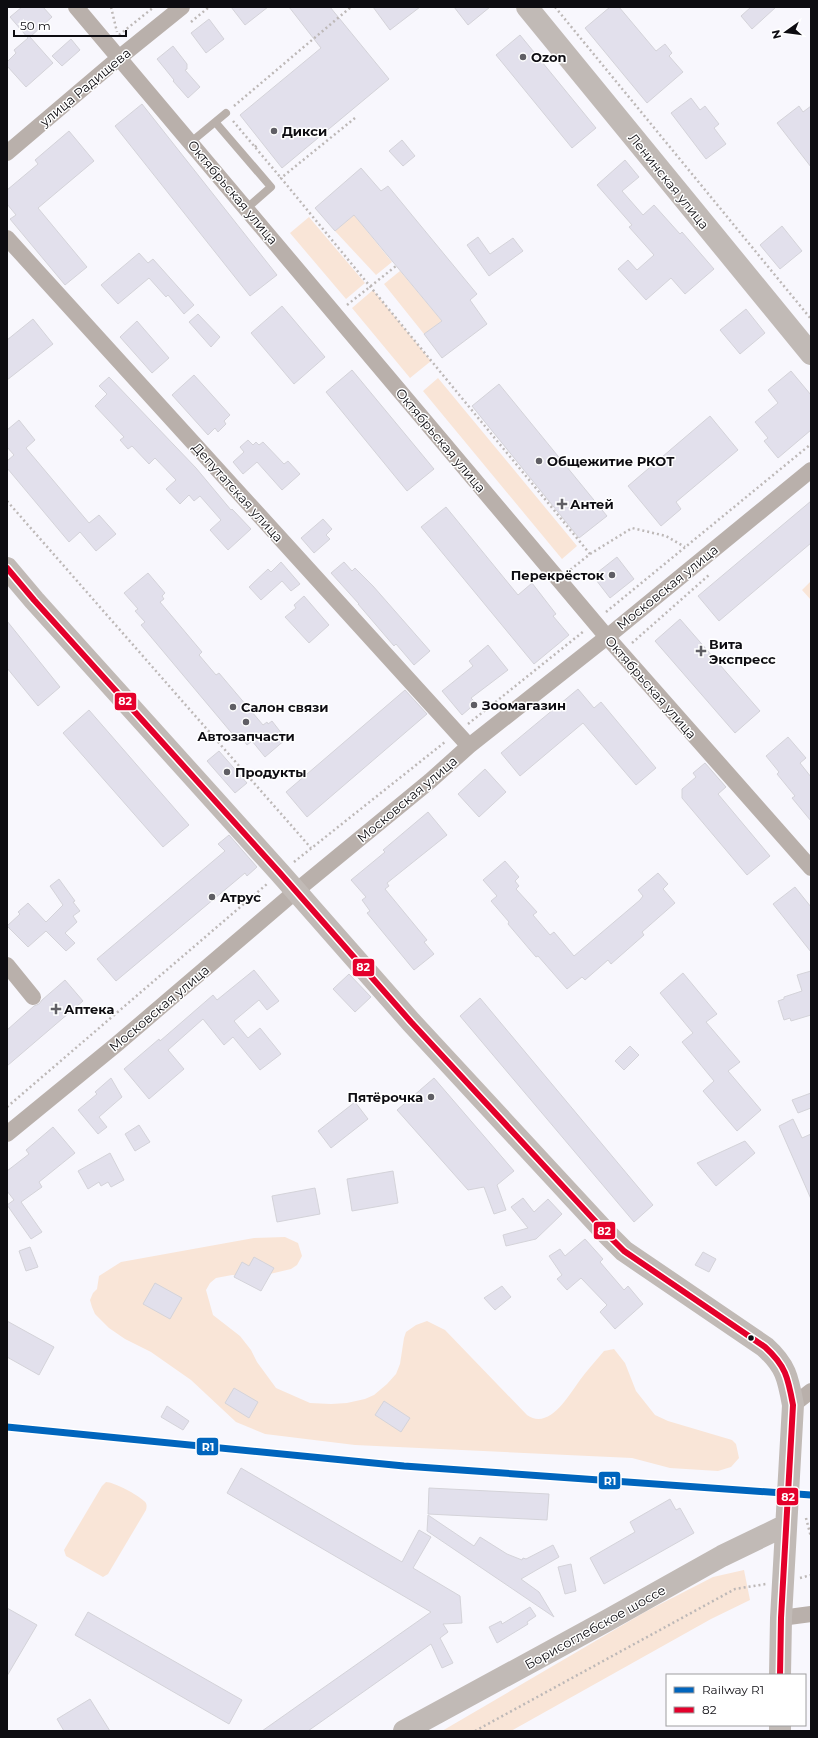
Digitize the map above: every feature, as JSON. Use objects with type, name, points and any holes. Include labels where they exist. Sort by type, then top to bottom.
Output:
[{"type":"street","name":"Октябрьская улица","points":[[76,7],[120,57],[607,637],[811,868]]},
{"type":"street","name":"улица Радищева","points":[[7,153],[120,57],[182,7]]},
{"type":"street","name":"Ленинская улица","points":[[527,7],[811,354]]},
{"type":"street","name":"Депутатская улица","points":[[7,238],[469,746]]},
{"type":"street","name":"Московская улица","points":[[7,1134],[117,1044],[296,891],[430,781],[469,746],[607,637],[811,470]]},
{"type":"street","points":[[7,568],[411,1022],[624,1251],[765,1347],[777,1358],[788,1376],[793,1405],[781,1618],[780,1674]]},
{"type":"street","points":[[7,965],[33,997]]},
{"type":"street","points":[[793,1405],[811,1391]]},
{"type":"street","name":"Борисоглебское шоссе","points":[[404,1731],[722,1556],[786,1525]]},
{"type":"street","points":[[781,1618],[811,1614]]},
{"type":"lane","points":[[191,142],[216,123],[226,113]]},
{"type":"lane","points":[[216,123],[271,187],[247,208]]},
{"type":"path","points":[[111,7],[118,36]]},
{"type":"path","points":[[118,36],[154,7]]},
{"type":"path","points":[[352,7],[226,113],[590,554]]},
{"type":"path","points":[[555,7],[811,319]]},
{"type":"path","points":[[114,30],[118,36]]},
{"type":"path","points":[[271,187],[355,118]]},
{"type":"path","points":[[255,147],[258,144]]},
{"type":"path","points":[[345,307],[396,266]]},
{"type":"path","points":[[604,614],[811,444]]},
{"type":"path","points":[[7,501],[311,848]]},
{"type":"path","points":[[568,572],[590,554],[632,528],[666,536],[685,547]]},
{"type":"path","points":[[475,1731],[735,1589],[811,1576]]},
{"type":"shaded area","points":[[354,215],[392,262],[376,275],[335,231]]},
{"type":"shaded area","points":[[309,217],[365,283],[346,299],[290,233]]},
{"type":"shaded area","points":[[400,271],[442,321],[424,334],[384,284]]},
{"type":"shaded area","points":[[373,290],[431,361],[410,378],[352,308]]},
{"type":"shaded area","points":[[438,378],[577,546],[562,559],[423,391]]},
{"type":"shaded area","points":[[811,581],[811,600],[802,590]]},
{"type":"shaded area","points":[[285,1237],[298,1243],[302,1256],[297,1265],[291,1269],[257,1277],[232,1275],[216,1278],[210,1283],[206,1290],[213,1315],[240,1336],[276,1388],[310,1403],[347,1403],[365,1399],[374,1395],[396,1374],[400,1364],[406,1332],[416,1325],[427,1321],[445,1330],[527,1415],[535,1419],[551,1415],[558,1409],[604,1351],[614,1349],[625,1363],[636,1391],[655,1415],[668,1421],[732,1440],[736,1444],[739,1458],[731,1467],[718,1471],[670,1468],[632,1458],[355,1445],[265,1434],[236,1422],[191,1380],[151,1352],[125,1339],[109,1328],[95,1314],[92,1307],[90,1300],[93,1293],[97,1289],[99,1276],[121,1262],[254,1238]]},
{"type":"shaded area","points":[[106,1482],[120,1486],[131,1492],[141,1498],[147,1506],[108,1574],[103,1577],[66,1556],[64,1550],[102,1486]]},
{"type":"shaded area","points":[[744,1570],[750,1600],[711,1619],[511,1731],[442,1731],[645,1612],[713,1577]]},
{"type":"building","points":[[22,7],[43,7],[52,17],[30,37],[53,63],[26,87],[7,66],[7,62],[16,53],[14,50],[28,38],[10,17]]},
{"type":"building","points":[[231,7],[268,7],[245,25]]},
{"type":"building","points":[[289,7],[330,7],[389,79],[282,168],[240,115],[321,48]]},
{"type":"building","points":[[373,7],[420,7],[390,30]]},
{"type":"building","points":[[454,7],[490,7],[468,25]]},
{"type":"building","points":[[610,7],[619,7],[656,51],[665,44],[672,53],[669,56],[683,72],[647,103],[585,28]]},
{"type":"building","points":[[751,7],[776,7],[752,29],[741,16]]},
{"type":"building","points":[[209,19],[224,39],[206,53],[191,33]]},
{"type":"building","points":[[520,35],[596,128],[572,148],[496,55]]},
{"type":"building","points":[[71,39],[80,50],[62,66],[52,56]]},
{"type":"building","points":[[173,46],[187,64],[187,69],[185,70],[200,87],[188,98],[157,59]]},
{"type":"building","points":[[691,98],[700,110],[705,106],[719,124],[714,128],[726,144],[706,159],[671,113]]},
{"type":"building","points":[[142,104],[277,275],[250,296],[115,126]]},
{"type":"building","points":[[799,106],[803,112],[811,106],[811,167],[777,123]]},
{"type":"building","points":[[69,131],[94,161],[38,208],[87,267],[65,285],[10,219],[16,215],[7,204],[7,190],[38,164],[35,160]]},
{"type":"building","points":[[402,140],[415,156],[403,166],[389,151]]},
{"type":"building","points":[[625,160],[639,177],[622,191],[643,215],[654,205],[680,234],[682,232],[714,269],[685,294],[671,278],[646,300],[618,269],[628,260],[637,270],[654,255],[629,227],[632,225],[597,185]]},
{"type":"building","points":[[361,168],[381,191],[388,186],[477,294],[470,300],[487,324],[442,358],[424,334],[442,321],[354,215],[335,231],[315,208]]},
{"type":"building","points":[[782,226],[802,251],[780,269],[760,245]]},
{"type":"building","points":[[478,237],[490,254],[513,238],[523,251],[489,276],[467,245]]},
{"type":"building","points":[[139,253],[148,263],[153,259],[194,305],[184,314],[168,295],[166,297],[149,278],[118,304],[101,285]]},
{"type":"building","points":[[282,306],[325,357],[294,384],[251,333]]},
{"type":"building","points":[[746,309],[765,333],[740,354],[720,330]]},
{"type":"building","points":[[198,314],[220,337],[211,347],[189,322]]},
{"type":"building","points":[[33,319],[53,344],[7,380],[7,340]]},
{"type":"building","points":[[137,321],[169,358],[152,373],[120,337]]},
{"type":"building","points":[[352,370],[434,469],[407,491],[326,392]]},
{"type":"building","points":[[791,371],[811,395],[811,430],[778,458],[764,441],[768,438],[755,422],[778,403],[768,390]]},
{"type":"building","points":[[194,375],[230,415],[224,421],[226,424],[218,432],[215,428],[208,435],[172,395]]},
{"type":"building","points":[[109,377],[196,468],[231,510],[232,509],[251,529],[228,550],[210,530],[221,520],[200,496],[194,501],[189,495],[180,504],[166,489],[176,480],[155,458],[149,464],[132,446],[128,449],[120,440],[124,437],[95,406],[107,394],[99,386]]},
{"type":"building","name":"Общежитие РКОТ","points":[[499,384],[607,516],[579,538],[472,406]]},
{"type":"building","points":[[710,416],[738,450],[676,502],[681,509],[661,526],[628,486]]},
{"type":"building","points":[[19,420],[35,440],[26,448],[89,523],[99,515],[116,534],[96,551],[80,532],[69,542],[7,468],[7,461],[14,455],[7,447],[7,430]]},
{"type":"building","points":[[248,440],[253,445],[256,442],[259,445],[263,442],[284,464],[288,461],[300,474],[282,490],[257,462],[243,474],[233,462],[244,452],[240,447]]},
{"type":"building","points":[[811,501],[811,543],[719,621],[698,596]]},
{"type":"building","points":[[446,507],[518,595],[532,583],[556,614],[553,616],[569,635],[534,664],[421,527]]},
{"type":"building","points":[[323,519],[332,529],[326,535],[330,539],[314,553],[301,538]]},
{"type":"building","name":"Перекрёсток","points":[[617,557],[634,579],[610,598],[593,576]]},
{"type":"building","points":[[281,562],[300,584],[291,591],[282,581],[261,600],[249,587],[268,569],[271,572]]},
{"type":"building","points":[[344,562],[352,571],[355,568],[373,586],[430,651],[414,665],[396,644],[394,646],[331,573]]},
{"type":"building","points":[[148,573],[165,593],[162,596],[164,599],[160,602],[202,652],[199,655],[216,675],[219,673],[263,725],[272,721],[286,739],[265,757],[252,741],[247,745],[239,734],[235,737],[141,625],[145,622],[135,611],[138,609],[124,593]]},
{"type":"building","points":[[304,596],[329,625],[309,643],[285,617],[296,608],[294,605]]},
{"type":"building","points":[[680,619],[760,711],[735,733],[655,641]]},
{"type":"building","points":[[7,621],[60,687],[38,706],[7,668]]},
{"type":"building","points":[[488,645],[508,670],[471,698],[476,703],[462,715],[442,691],[473,666],[469,661]]},
{"type":"building","points":[[578,689],[594,708],[601,702],[656,768],[636,785],[583,723],[520,776],[501,753]]},
{"type":"building","points":[[405,690],[427,714],[307,817],[286,792]]},
{"type":"building","points":[[89,710],[189,825],[163,847],[63,733]]},
{"type":"building","points":[[788,737],[806,758],[800,763],[811,777],[811,821],[792,798],[795,796],[777,774],[779,772],[766,756]]},
{"type":"building","name":"Продукты","points":[[219,751],[247,783],[235,793],[207,761]]},
{"type":"building","points":[[705,763],[726,787],[718,794],[770,856],[747,875],[682,798],[682,789],[696,777],[693,773]]},
{"type":"building","points":[[485,769],[506,792],[479,817],[458,794]]},
{"type":"building","points":[[428,812],[447,835],[387,883],[389,886],[385,889],[427,940],[424,942],[434,954],[414,970],[367,913],[370,911],[362,900],[366,897],[351,880],[385,852],[383,850]]},
{"type":"building","points":[[229,835],[257,867],[247,876],[245,873],[116,981],[97,959],[225,851],[218,844]]},
{"type":"building","points":[[505,861],[519,877],[515,881],[519,886],[516,889],[537,912],[533,915],[550,935],[554,932],[574,956],[640,900],[643,896],[638,890],[658,873],[668,884],[663,889],[675,903],[642,932],[644,935],[611,964],[608,960],[585,980],[582,977],[567,989],[538,956],[536,957],[491,901],[497,896],[483,880]]},
{"type":"building","points":[[59,879],[75,901],[73,902],[80,911],[73,916],[77,922],[65,933],[75,943],[66,951],[46,931],[28,947],[7,926],[20,914],[18,912],[28,903],[46,922],[63,905],[50,886]]},
{"type":"building","points":[[795,887],[811,907],[811,952],[773,904]]},
{"type":"building","points":[[254,970],[279,1001],[267,1010],[259,1000],[234,1021],[248,1038],[260,1028],[281,1054],[260,1070],[233,1037],[224,1045],[203,1019],[168,1050],[184,1069],[149,1099],[124,1069],[159,1039],[160,1041],[213,995],[217,1000]]},
{"type":"building","points":[[811,971],[811,1015],[791,1021],[790,1018],[784,1020],[778,1001],[784,999],[784,997],[802,991],[797,975]]},
{"type":"building","points":[[683,973],[717,1014],[706,1022],[740,1062],[728,1071],[761,1110],[737,1131],[703,1091],[714,1081],[682,1042],[693,1033],[660,993]]},
{"type":"building","points":[[349,974],[371,997],[355,1012],[333,989]]},
{"type":"building","points":[[65,980],[83,1001],[7,1066],[7,1030],[34,1006],[39,1004]]},
{"type":"building","points":[[480,998],[653,1205],[634,1222],[460,1016]]},
{"type":"building","points":[[630,1046],[639,1055],[624,1070],[615,1061]]},
{"type":"building","points":[[111,1078],[122,1097],[99,1117],[107,1127],[98,1134],[78,1110],[97,1094],[95,1092]]},
{"type":"building","points":[[434,1078],[514,1171],[497,1185],[506,1210],[494,1214],[484,1187],[468,1190],[397,1110]]},
{"type":"building","points":[[811,1093],[811,1108],[798,1113],[792,1100]]},
{"type":"building","points":[[355,1102],[368,1119],[331,1148],[318,1131]]},
{"type":"building","points":[[793,1119],[802,1138],[811,1134],[811,1199],[779,1126]]},
{"type":"building","points":[[139,1125],[150,1142],[135,1151],[125,1134]]},
{"type":"building","points":[[53,1127],[75,1153],[39,1182],[42,1187],[21,1202],[42,1232],[31,1239],[7,1205],[14,1200],[7,1191],[7,1171],[29,1154],[26,1150]]},
{"type":"building","points":[[745,1141],[755,1153],[716,1186],[697,1163]]},
{"type":"building","points":[[110,1153],[124,1180],[111,1187],[108,1182],[101,1186],[99,1182],[88,1189],[78,1171]]},
{"type":"building","points":[[393,1171],[398,1203],[352,1211],[347,1179]]},
{"type":"building","points":[[315,1188],[320,1214],[277,1222],[272,1196]]},
{"type":"building","points":[[523,1198],[534,1212],[548,1199],[562,1214],[536,1239],[506,1246],[503,1235],[528,1228],[511,1207]]},
{"type":"building","points":[[585,1239],[603,1259],[600,1262],[624,1290],[628,1286],[643,1304],[615,1329],[600,1312],[607,1305],[581,1278],[567,1290],[557,1279],[562,1275],[549,1256],[560,1249],[565,1256]]},
{"type":"building","points":[[30,1247],[38,1267],[26,1271],[19,1251]]},
{"type":"building","points":[[703,1252],[716,1259],[709,1272],[695,1265]]},
{"type":"building","points":[[254,1257],[274,1268],[261,1291],[234,1277],[242,1262],[249,1266]]},
{"type":"building","points":[[155,1283],[182,1298],[170,1319],[143,1304]]},
{"type":"building","points":[[502,1286],[511,1297],[495,1310],[484,1298]]},
{"type":"building","points":[[7,1321],[54,1347],[39,1375],[7,1357]]},
{"type":"building","points":[[234,1388],[258,1402],[249,1418],[225,1403]]},
{"type":"building","points":[[384,1401],[410,1418],[401,1432],[375,1415]]},
{"type":"building","points":[[167,1406],[189,1421],[183,1430],[161,1417]]},
{"type":"building","points":[[241,1468],[402,1562],[419,1530],[431,1537],[413,1568],[460,1596],[462,1623],[443,1624],[448,1632],[440,1638],[453,1663],[442,1668],[431,1644],[308,1731],[262,1731],[431,1612],[227,1493]]},
{"type":"building","points":[[429,1488],[549,1494],[547,1520],[428,1514]]},
{"type":"building","points":[[670,1499],[676,1510],[680,1508],[694,1533],[604,1584],[590,1558],[635,1532],[630,1522]]},
{"type":"building","points":[[428,1515],[474,1546],[480,1537],[507,1554],[522,1560],[523,1558],[526,1559],[553,1545],[559,1557],[521,1579],[539,1592],[554,1617],[427,1531]]},
{"type":"building","points":[[571,1564],[576,1591],[565,1594],[558,1567]]},
{"type":"building","points":[[530,1607],[536,1616],[527,1622],[528,1624],[497,1643],[489,1627],[501,1621],[502,1624]]},
{"type":"building","points":[[7,1608],[37,1625],[7,1676]]},
{"type":"building","points":[[88,1612],[242,1700],[229,1724],[75,1635]]},
{"type":"building","points":[[90,1699],[110,1731],[64,1731],[57,1719]]},
{"type":"rail line","name":"R1","points":[[7,1427],[404,1466],[811,1495]]},
{"type":"transit line","name":"82","points":[[7,568],[411,1022],[609,1236],[624,1251],[765,1347],[778,1360],[785,1373],[793,1405],[781,1618],[780,1674]]},
{"type":"place","name":"Ozon","points":[[523,57]]},
{"type":"place","name":"Дикси","points":[[274,131]]},
{"type":"place","name":"Общежитие РКОТ","points":[[539,461]]},
{"type":"place","name":"Антей","points":[[562,504]]},
{"type":"place","name":"Перекрёсток","points":[[612,575]]},
{"type":"place","name":"Вита Экспресс","points":[[701,651]]},
{"type":"place","name":"Зоомагазин","points":[[474,705]]},
{"type":"place","name":"Салон связи","points":[[233,707]]},
{"type":"place","name":"Автозапчасти","points":[[246,722]]},
{"type":"place","name":"Продукты","points":[[227,772]]},
{"type":"place","name":"Атрус","points":[[212,897]]},
{"type":"place","name":"Аптека","points":[[56,1009]]},
{"type":"place","name":"Пятёрочка","points":[[431,1097]]}]
